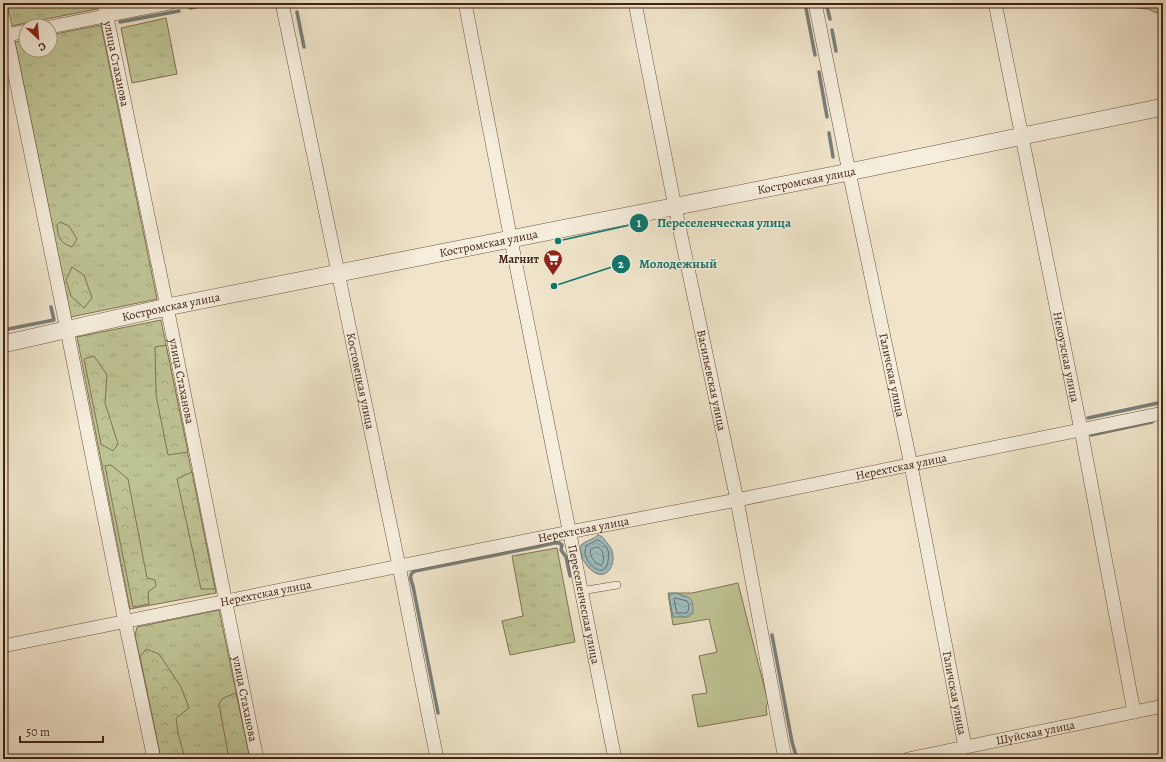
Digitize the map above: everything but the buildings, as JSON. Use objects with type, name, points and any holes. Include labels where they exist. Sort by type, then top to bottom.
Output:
[{"type":"street","points":[[58,24],[105,9],[170,3]]},
{"type":"street","name":"Костовецкая улица","points":[[282,3],[399,566],[437,759]]},
{"type":"street","name":"Переселенческая улица","points":[[465,3],[615,759]]},
{"type":"street","name":"Васильевская улица","points":[[635,3],[675,207],[737,500],[785,759]]},
{"type":"street","name":"Галичская улица","points":[[815,3],[911,464],[965,747]]},
{"type":"street","name":"Некоузская улица","points":[[995,3],[1081,430],[1134,712]]},
{"type":"street","name":"улица Стаханова","points":[[105,9],[167,308],[257,759]]},
{"type":"street","points":[[3,17],[5,36],[67,330],[154,759]]},
{"type":"street","points":[[5,36],[18,34]]},
{"type":"street","name":"Костромская улица","points":[[3,344],[167,308],[338,273],[850,172],[1163,107]]},
{"type":"street","name":"Нерехтская улица","points":[[3,646],[569,532],[737,500],[1163,413]]},
{"type":"street","name":"Шуйская улица","points":[[908,759],[1163,706]]},
{"type":"lane","points":[[581,591],[617,585]]},
{"type":"green space","points":[[7,3],[96,3],[97,9],[51,18],[18,18],[18,25],[11,26]]},
{"type":"green space","points":[[1114,3],[1163,3],[1163,13],[1157,13],[1148,9],[1114,6]]},
{"type":"green space","points":[[166,18],[177,74],[132,83],[121,28]]},
{"type":"green space","points":[[101,25],[157,299],[71,317],[18,58],[58,58],[58,33]]},
{"type":"green space","points":[[18,41],[18,57],[15,42]]},
{"type":"green space","points":[[60,222],[69,226],[77,239],[72,247],[65,244],[60,239],[57,225]]},
{"type":"green space","points":[[72,267],[84,275],[92,298],[84,308],[71,296],[66,280]]},
{"type":"green space","points":[[161,320],[216,593],[130,609],[77,337]]},
{"type":"green space","points":[[166,345],[188,452],[168,455],[156,395],[155,347]]},
{"type":"green space","points":[[94,356],[107,375],[105,403],[118,444],[113,451],[101,444],[84,359]]},
{"type":"green space","points":[[111,465],[128,479],[147,578],[155,580],[156,586],[148,592],[149,604],[133,607],[105,466]]},
{"type":"green space","points":[[192,472],[215,589],[201,589],[177,479]]},
{"type":"green space","points":[[557,548],[575,642],[510,655],[502,621],[523,616],[512,556]]},
{"type":"green space","points":[[738,583],[768,702],[766,707],[767,715],[698,727],[692,695],[707,693],[699,656],[717,652],[709,619],[673,625],[668,593],[692,593]]},
{"type":"green space","points":[[219,610],[250,759],[161,759],[135,635],[137,627]]},
{"type":"green space","points":[[146,649],[159,654],[181,687],[189,708],[176,718],[178,733],[185,759],[161,759],[140,657]]},
{"type":"green space","points":[[236,693],[250,759],[229,759],[219,704],[223,698]]},
{"type":"water","points":[[598,535],[604,539],[613,555],[611,568],[602,574],[596,573],[585,564],[581,552],[581,545]]},
{"type":"water","points":[[674,593],[690,598],[693,603],[693,613],[688,617],[673,617],[669,596],[670,594]]},
{"type":"waterway","points":[[805,3],[815,55]]},
{"type":"waterway","points":[[826,3],[830,19]]},
{"type":"waterway","points":[[190,8],[200,6]]},
{"type":"waterway","points":[[120,22],[179,11]]},
{"type":"waterway","points":[[297,12],[304,47]]},
{"type":"waterway","points":[[832,30],[836,51]]},
{"type":"waterway","points":[[819,72],[827,117]]},
{"type":"waterway","points":[[829,133],[833,157]]},
{"type":"waterway","points":[[3,330],[54,320],[51,307]]},
{"type":"waterway","points":[[1088,418],[1163,402]]},
{"type":"waterway","points":[[1091,435],[1152,422]]},
{"type":"waterway","points":[[438,713],[411,574],[415,571],[559,543],[562,545],[561,550],[566,557],[570,576]]},
{"type":"waterway","points":[[772,635],[792,742],[797,759]]},
{"type":"place","name":"Переселенческая улица","points":[[558,241]]},
{"type":"place","name":"Магнит","points":[[553,276]]},
{"type":"place","name":"Молодежный","points":[[554,286]]}]
